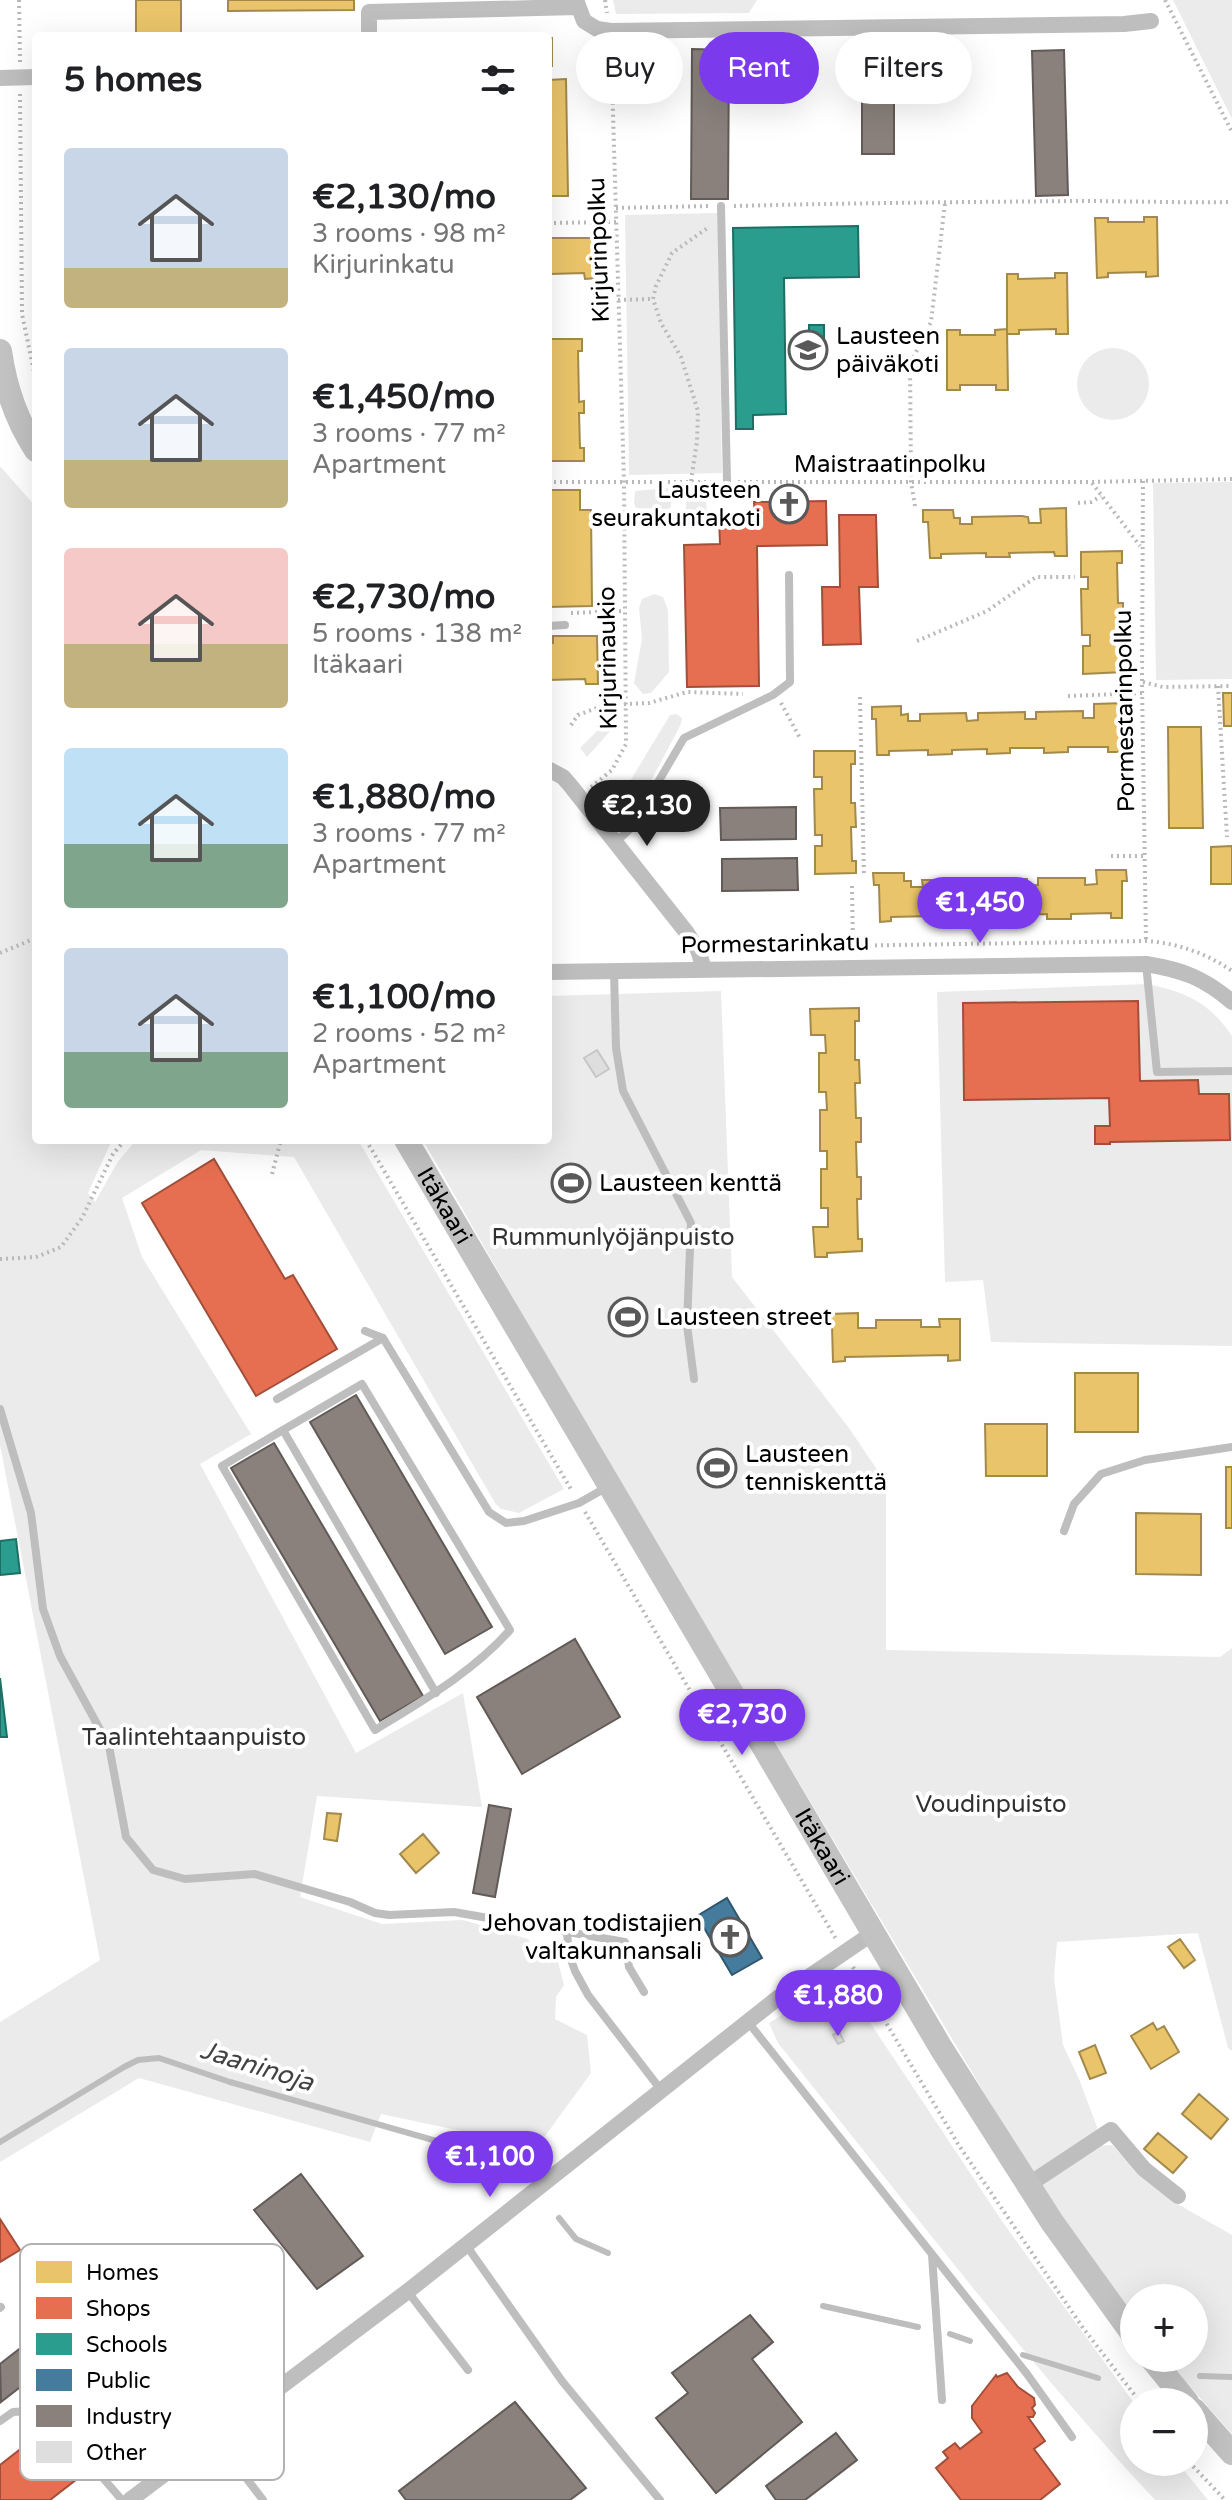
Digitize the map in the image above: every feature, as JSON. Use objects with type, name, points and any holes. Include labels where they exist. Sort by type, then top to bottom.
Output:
[{"type":"street","points":[[369,32],[369,12],[579,10],[597,29],[611,31],[1124,24],[1151,21]]},
{"type":"street","points":[[0,78],[28,77]]},
{"type":"street","points":[[0,351],[5,397],[32,443]]},
{"type":"street","points":[[552,771],[563,777],[581,798],[687,933],[698,950],[704,969]]},
{"type":"street","name":"Pormestarinkatu","points":[[552,972],[1146,964],[1178,969],[1198,978],[1232,1002]]},
{"type":"street","name":"Itäkaari","points":[[408,1144],[941,2048],[1028,2185],[1120,2316]]},
{"type":"street","points":[[284,2384],[408,2291],[779,1997],[873,1933]]},
{"type":"street","points":[[1028,2185],[1111,2130],[1144,2169],[1178,2196]]},
{"type":"street","points":[[1162,2372],[1176,2388]]},
{"type":"street","points":[[1208,2426],[1232,2453]]},
{"type":"street","points":[[130,2500],[157,2480]]},
{"type":"lane","points":[[721,206],[727,482]]},
{"type":"lane","points":[[616,842],[631,828],[684,738],[773,695],[790,682],[789,575]]},
{"type":"lane","points":[[552,626],[565,625]]},
{"type":"lane","points":[[1146,964],[1157,1072],[1232,1071]]},
{"type":"lane","points":[[614,970],[616,1048],[623,1091],[691,1223],[687,1325],[694,1379]]},
{"type":"lane","points":[[365,1331],[383,1338],[489,1512],[506,1523],[524,1521],[579,1503],[610,1486]]},
{"type":"lane","points":[[277,1399],[383,1338]]},
{"type":"lane","points":[[362,1384],[510,1630],[499,1643],[436,1693],[375,1730],[222,1466],[283,1430],[362,1384]]},
{"type":"lane","points":[[0,1409],[31,1513],[43,1609],[60,1656],[109,1746],[126,1837],[153,1870],[185,1879],[255,1874],[350,1902],[375,1913],[454,1912],[625,1942],[629,1967],[644,1992]]},
{"type":"lane","points":[[283,1430],[436,1693]]},
{"type":"lane","points":[[1064,1531],[1074,1504],[1101,1474],[1145,1460],[1232,1447]]},
{"type":"lane","points":[[567,1933],[569,1954],[588,1995],[661,2090]]},
{"type":"lane","points":[[748,2022],[1027,2374],[1072,2437]]},
{"type":"lane","points":[[466,2244],[562,2381],[660,2500]]},
{"type":"lane","points":[[932,2254],[942,2400]]},
{"type":"lane","points":[[408,2291],[468,2370]]},
{"type":"lane","points":[[0,2421],[13,2412],[20,2412]]},
{"type":"lane","points":[[105,2480],[122,2500]]},
{"type":"lane","points":[[248,2480],[263,2500]]},
{"type":"path","points":[[19,0],[28,77],[22,314],[32,362]]},
{"type":"path","name":"Kirjurinpolku","points":[[605,0],[611,31],[624,500]]},
{"type":"path","points":[[1165,0],[1232,132]]},
{"type":"path","points":[[616,208],[945,202],[1232,202]]},
{"type":"path","points":[[915,506],[911,482],[910,364],[931,322],[945,202]]},
{"type":"path","points":[[691,481],[698,411],[681,357],[661,323],[653,299],[672,253],[722,220]]},
{"type":"path","points":[[552,223],[616,222]]},
{"type":"path","points":[[618,300],[653,299]]},
{"type":"path","name":"Maistraatinpolku","points":[[552,482],[1232,479]]},
{"type":"path","name":"Pormestarinpolku","points":[[1143,481],[1146,941]]},
{"type":"path","points":[[1092,482],[1142,548]]},
{"type":"path","points":[[1078,503],[1091,502],[1102,496]]},
{"type":"path","name":"Kirjurinaukio","points":[[581,798],[612,770],[626,744],[624,500]]},
{"type":"path","points":[[917,641],[987,611],[1036,577],[1075,577]]},
{"type":"path","points":[[565,625],[564,614],[625,611]]},
{"type":"path","points":[[1142,682],[1163,687],[1232,686]]},
{"type":"path","points":[[1218,686],[1227,837]]},
{"type":"path","points":[[571,725],[578,715],[598,706],[649,703],[687,692],[773,695],[779,699],[801,740]]},
{"type":"path","points":[[1068,696],[1142,693]]},
{"type":"path","points":[[860,697],[864,876]]},
{"type":"path","points":[[1111,856],[1145,856]]},
{"type":"path","points":[[852,886],[853,945]]},
{"type":"path","points":[[0,953],[32,940]]},
{"type":"path","points":[[727,947],[1146,941],[1186,948],[1216,960],[1232,971]]},
{"type":"path","points":[[0,1259],[36,1257],[61,1247],[82,1218],[113,1154],[122,1144]]},
{"type":"path","points":[[272,1174],[280,1144]]},
{"type":"path","points":[[368,1144],[958,2144],[1083,2328],[1129,2388]]},
{"type":"path","points":[[1202,2476],[1225,2500]]},
{"type":"green space","points":[[613,0],[757,0],[749,13],[616,14]]},
{"type":"green space","points":[[1173,0],[1232,0],[1232,119]]},
{"type":"green space","points":[[718,213],[722,473],[629,475],[625,215]]},
{"type":"green space","points":[[1113,348],[1133,354],[1143,364],[1149,384],[1143,404],[1133,414],[1113,420],[1093,414],[1083,404],[1077,384],[1083,364],[1093,354]]},
{"type":"green space","name":"Taalintehtaanpuisto","points":[[0,466],[32,502],[32,1144],[110,1144],[88,1193],[95,1202],[117,1163],[133,1144],[360,1144],[564,1489],[519,1513],[501,1509],[495,1503],[294,1157],[201,1150],[122,1198],[142,1257],[251,1434],[200,1464],[356,1753],[463,1693],[482,1807],[317,1796],[300,1897],[382,1924],[463,1920],[528,1939],[533,1949],[552,1953],[558,1962],[564,1985],[556,1997],[555,2019],[587,2035],[591,2073],[537,2147],[381,2114],[370,2142],[139,2078],[0,2162],[0,2022],[100,1960],[0,1445]]},
{"type":"green space","points":[[1232,482],[1232,679],[1156,680],[1153,483]]},
{"type":"green space","points":[[667,488],[672,495],[668,509],[636,508],[635,491]]},
{"type":"green space","points":[[692,488],[704,490],[706,494],[707,522],[692,528],[686,522],[686,493]]},
{"type":"green space","points":[[654,594],[663,597],[668,610],[669,672],[651,693],[643,694],[634,683],[642,639],[639,608],[642,599]]},
{"type":"green space","points":[[613,631],[613,701],[603,701],[604,632]]},
{"type":"green space","points":[[603,708],[614,708],[613,728],[587,757],[580,748],[603,725]]},
{"type":"green space","points":[[676,714],[682,718],[681,724],[633,815],[620,798],[670,715]]},
{"type":"green space","points":[[1147,984],[1196,1000],[1232,1036],[1232,1346],[991,1342],[983,1280],[945,1282],[937,992]]},
{"type":"green space","name":"Voudinpuisto","points":[[721,991],[732,1277],[849,1428],[886,1483],[886,1650],[1220,1657],[1232,1648],[1232,2051],[1228,2048],[1198,1933],[1057,1942],[1054,1978],[1063,2045],[1097,2127],[1096,2146],[1112,2145],[1146,2181],[1174,2202],[1232,2235],[1232,2434],[1208,2407],[1208,2388],[1191,2388],[1177,2372],[1208,2372],[1208,2284],[1120,2284],[1120,2300],[1046,2196],[596,1443],[425,1144],[552,1144],[552,996]]},
{"type":"green space","points":[[841,1979],[1004,2224],[1123,2388],[1120,2388],[1120,2462],[916,2217],[778,2043],[769,2023]]},
{"type":"green space","points":[[1133,2476],[1188,2476],[1208,2500],[1155,2500]]},
{"type":"building: Homes","points":[[136,0],[181,0],[181,32],[136,32]]},
{"type":"building: Homes","points":[[228,0],[354,0],[354,10],[228,11]]},
{"type":"building: Homes","points":[[566,79],[568,196],[552,196],[552,80]]},
{"type":"building: Homes","points":[[1144,217],[1157,217],[1158,276],[1146,277],[1146,272],[1108,273],[1108,277],[1097,278],[1095,218],[1108,218],[1108,222],[1144,222]]},
{"type":"building: Homes","points":[[552,238],[596,238],[597,278],[585,279],[584,273],[552,274]]},
{"type":"building: Homes","points":[[1055,273],[1067,273],[1068,334],[1056,334],[1056,329],[1019,330],[1019,334],[1007,334],[1007,274],[1018,274],[1018,279],[1055,278]]},
{"type":"building: Homes","points":[[1007,329],[1008,390],[996,390],[996,385],[960,385],[960,390],[947,390],[947,330],[960,330],[960,335],[995,335],[995,330]]},
{"type":"building: Homes","points":[[552,339],[582,339],[582,351],[578,351],[579,402],[584,401],[584,413],[579,413],[580,448],[584,448],[584,461],[552,461]]},
{"type":"building: Homes","points":[[552,490],[580,490],[580,510],[591,510],[592,606],[552,607]]},
{"type":"building: Homes","points":[[1066,508],[1067,556],[1055,556],[1054,552],[1009,553],[1010,557],[986,557],[986,553],[941,554],[941,558],[930,558],[928,522],[923,522],[923,510],[953,510],[954,518],[960,518],[960,524],[972,524],[972,517],[1022,516],[1028,517],[1029,523],[1041,523],[1040,509]]},
{"type":"building: Homes","points":[[1122,551],[1122,563],[1117,563],[1118,603],[1123,603],[1123,626],[1119,626],[1119,661],[1123,661],[1124,672],[1083,674],[1083,646],[1090,646],[1090,635],[1082,635],[1081,589],[1088,589],[1088,577],[1081,577],[1081,552]]},
{"type":"building: Homes","points":[[553,636],[597,636],[598,684],[586,684],[585,679],[552,680]]},
{"type":"building: Homes","points":[[1223,693],[1232,693],[1232,726],[1224,726]]},
{"type":"building: Homes","points":[[1124,703],[1124,715],[1119,715],[1120,752],[1108,752],[1108,747],[1068,747],[1068,752],[1044,753],[1044,748],[1010,748],[1010,753],[987,754],[987,749],[952,750],[952,754],[928,755],[928,750],[889,751],[889,755],[877,755],[876,719],[872,719],[872,707],[901,706],[901,715],[908,714],[908,721],[920,721],[920,714],[966,713],[967,721],[978,720],[978,713],[1025,712],[1025,719],[1036,719],[1036,712],[1083,711],[1083,718],[1094,718],[1094,704]]},
{"type":"building: Homes","points":[[1168,727],[1201,727],[1203,828],[1169,828]]},
{"type":"building: Homes","points":[[814,751],[855,751],[855,764],[851,764],[851,803],[855,803],[856,827],[851,827],[852,861],[856,861],[856,873],[815,874],[815,846],[822,846],[822,835],[815,835],[814,789],[822,789],[822,777],[814,777]]},
{"type":"building: Homes","points":[[1232,846],[1232,884],[1211,884],[1211,847]]},
{"type":"building: Homes","points":[[1096,870],[1126,870],[1127,881],[1122,881],[1122,918],[1111,918],[1111,913],[1071,914],[1071,919],[1047,919],[1047,914],[1013,915],[1013,920],[989,920],[989,915],[954,916],[954,921],[931,921],[931,916],[891,917],[891,921],[880,922],[879,885],[874,885],[873,873],[904,873],[904,881],[911,881],[911,887],[923,887],[922,880],[969,880],[969,887],[980,887],[980,880],[1027,879],[1027,886],[1038,885],[1038,878],[1085,878],[1085,885],[1097,884]]},
{"type":"building: Homes","points":[[859,1008],[859,1021],[855,1021],[855,1060],[859,1060],[860,1083],[855,1083],[856,1118],[861,1118],[861,1142],[856,1142],[857,1177],[861,1177],[861,1199],[857,1199],[858,1239],[862,1239],[862,1251],[827,1253],[827,1257],[815,1257],[813,1227],[828,1227],[828,1208],[821,1208],[821,1169],[827,1169],[827,1151],[820,1151],[820,1110],[827,1110],[826,1092],[819,1092],[819,1053],[826,1053],[825,1035],[811,1035],[810,1009]]},
{"type":"building: Homes","points":[[858,1313],[858,1328],[876,1328],[876,1320],[921,1320],[921,1327],[940,1327],[939,1319],[960,1319],[960,1360],[948,1361],[948,1355],[845,1357],[845,1361],[833,1362],[832,1326],[828,1326],[828,1314]]},
{"type":"building: Homes","points":[[1075,1373],[1138,1373],[1138,1432],[1075,1432]]},
{"type":"building: Homes","points":[[985,1424],[1047,1424],[1047,1476],[986,1476]]},
{"type":"building: Homes","points":[[1226,1467],[1232,1467],[1232,1528],[1226,1528]]},
{"type":"building: Homes","points":[[1136,1513],[1201,1514],[1201,1575],[1136,1574]]},
{"type":"building: Homes","points":[[327,1813],[341,1814],[337,1841],[324,1839]]},
{"type":"building: Homes","points":[[423,1834],[439,1853],[416,1873],[400,1854]]},
{"type":"building: Homes","points":[[1180,1939],[1195,1960],[1184,1968],[1168,1947]]},
{"type":"building: Homes","points":[[1153,2023],[1157,2030],[1164,2026],[1179,2052],[1151,2069],[1131,2036]]},
{"type":"building: Homes","points":[[1095,2045],[1106,2073],[1090,2079],[1079,2052]]},
{"type":"building: Homes","points":[[1199,2094],[1228,2119],[1211,2139],[1182,2114]]},
{"type":"building: Homes","points":[[1158,2133],[1187,2157],[1173,2173],[1144,2149]]},
{"type":"building: Shops","points":[[826,501],[827,545],[757,546],[759,686],[687,687],[684,545],[720,544],[719,517],[755,516],[754,502]]},
{"type":"building: Shops","points":[[839,515],[876,515],[878,587],[859,587],[861,644],[823,645],[822,587],[840,587]]},
{"type":"building: Shops","points":[[1138,1001],[1140,1081],[1198,1080],[1199,1094],[1229,1094],[1230,1140],[1095,1144],[1095,1126],[1110,1126],[1109,1098],[964,1100],[963,1003]]},
{"type":"building: Shops","points":[[214,1159],[285,1279],[293,1275],[337,1349],[256,1396],[142,1203]]},
{"type":"building: Shops","points":[[0,2219],[20,2250],[0,2262]]},
{"type":"building: Shops","points":[[1007,2373],[1018,2387],[1034,2398],[1032,2408],[1035,2413],[1033,2417],[1028,2417],[1045,2441],[1034,2449],[1060,2484],[1040,2500],[961,2500],[936,2468],[948,2458],[943,2452],[955,2443],[960,2449],[982,2432],[972,2418],[972,2406],[996,2375]]},
{"type":"building: Shops","points":[[20,2449],[20,2480],[76,2480],[50,2500],[0,2500],[0,2465]]},
{"type":"building: Schools","points":[[858,226],[859,277],[784,278],[786,414],[753,415],[753,429],[736,429],[733,228]]},
{"type":"building: Schools","points":[[809,325],[824,325],[824,340],[809,340]]},
{"type":"building: Schools","points":[[16,1539],[20,1573],[0,1575],[0,1541]]},
{"type":"building: Schools","points":[[0,1678],[7,1737],[0,1737]]},
{"type":"building: Public","name":"Jehovan todistajien valtakunnansali","points":[[727,1898],[762,1958],[732,1975],[697,1916]]},
{"type":"building: Industry","points":[[692,49],[699,49],[699,104],[729,104],[728,199],[691,199]]},
{"type":"building: Industry","points":[[1064,50],[1068,195],[1036,196],[1032,51]]},
{"type":"building: Industry","points":[[862,104],[894,104],[894,154],[862,154]]},
{"type":"building: Industry","points":[[796,807],[796,839],[721,840],[720,808]]},
{"type":"building: Industry","points":[[797,858],[798,890],[722,891],[722,859]]},
{"type":"building: Industry","points":[[356,1395],[492,1627],[445,1654],[310,1422]]},
{"type":"building: Industry","points":[[274,1443],[423,1696],[380,1721],[231,1468]]},
{"type":"building: Industry","points":[[575,1639],[620,1717],[522,1774],[477,1697]]},
{"type":"building: Industry","points":[[489,1805],[511,1809],[495,1897],[473,1893]]},
{"type":"building: Industry","points":[[301,2174],[363,2256],[317,2289],[254,2210]]},
{"type":"building: Industry","points":[[750,2315],[773,2342],[752,2359],[802,2422],[716,2493],[656,2418],[688,2393],[672,2373]]},
{"type":"building: Industry","points":[[20,2348],[20,2387],[1,2402],[0,2364]]},
{"type":"building: Industry","points":[[515,2402],[586,2488],[570,2500],[406,2500],[399,2491]]},
{"type":"building: Industry","points":[[836,2433],[857,2460],[805,2500],[776,2500],[766,2486]]},
{"type":"building: Other","points":[[597,1050],[609,1069],[596,1077],[584,1058]]},
{"type":"building: Other","points":[[839,2032],[844,2041],[838,2044],[833,2035]]},
{"type":"waterway","name":"Jaaninoja","points":[[0,2142],[124,2067],[138,2060],[159,2058],[230,2082],[496,2158],[516,2170]]},
{"type":"waterway","name":"Jaaninoja","points":[[559,2218],[576,2239],[608,2253]]},
{"type":"waterway","name":"Jaaninoja","points":[[823,2306],[918,2327]]},
{"type":"waterway","name":"Jaaninoja","points":[[950,2334],[970,2341]]},
{"type":"waterway","name":"Jaaninoja","points":[[1023,2355],[1098,2378]]},
{"type":"waterway","name":"Jaaninoja","points":[[1200,2376],[1232,2377]]},
{"type":"place","name":"Lausteen päiväkoti","points":[[808,350]]},
{"type":"place","name":"Lausteen seurakuntakoti","points":[[789,504]]},
{"type":"place","name":"Lausteen kenttä","points":[[571,1183]]},
{"type":"place","name":"Lausteen street","points":[[628,1317]]},
{"type":"place","name":"Lausteen tenniskenttä","points":[[717,1468]]},
{"type":"place","name":"Jehovan todistajien valtakunnansali","points":[[730,1937]]},
{"type":"park label","name":"Rummunlyöjänpuisto","points":[[613,1237]]}]
